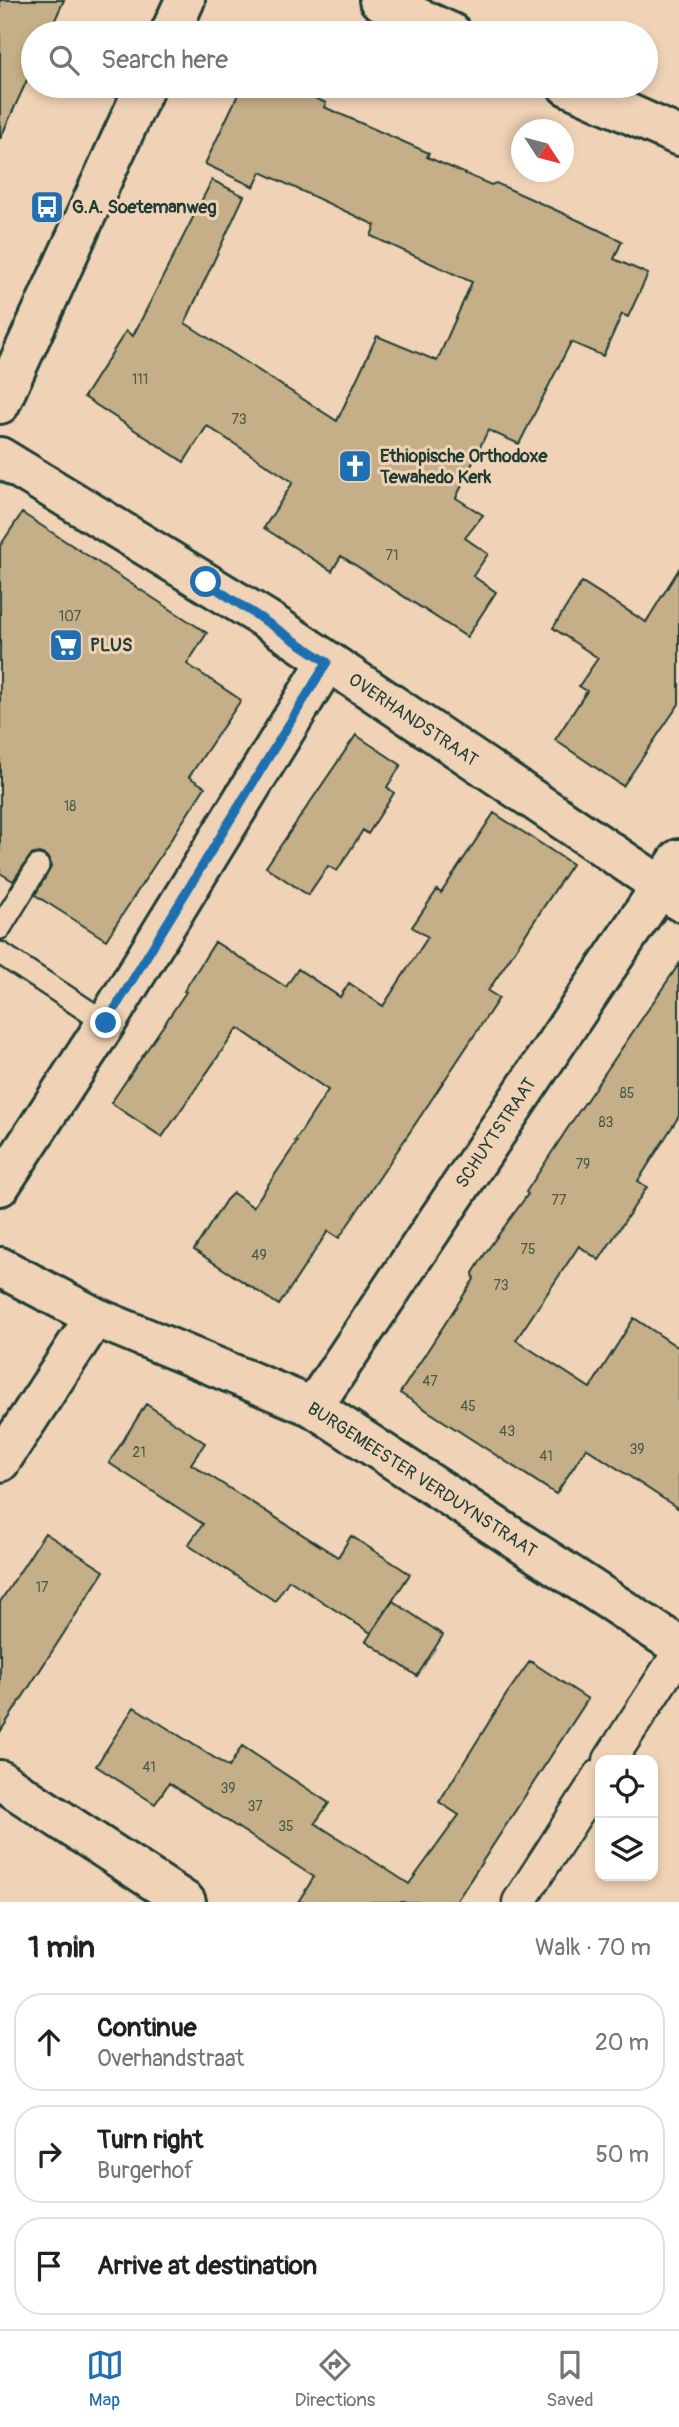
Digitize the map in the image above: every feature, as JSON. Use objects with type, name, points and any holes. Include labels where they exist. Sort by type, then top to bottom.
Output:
[{"type":"street","points":[[175,21],[185,0]]},
{"type":"street","points":[[379,0],[425,21]]},
{"type":"street","points":[[0,404],[140,98]]},
{"type":"street","points":[[595,98],[679,136]]},
{"type":"street","name":"OVERHANDSTRAAT","points":[[0,457],[216,588],[327,662],[673,882]]},
{"type":"street","points":[[0,1186],[106,1023],[327,662]]},
{"type":"street","name":"SCHUYTSTRAAT","points":[[313,1407],[673,882]]},
{"type":"street","name":"BURGEMEESTER VERDUYNSTRAAT","points":[[0,1267],[95,1317],[313,1407],[679,1646]]},
{"type":"street","points":[[0,1462],[95,1317]]},
{"type":"street","points":[[613,1755],[679,1653]]},
{"type":"street","points":[[0,1780],[186,1902]]},
{"type":"street","points":[[519,1902],[595,1784]]},
{"type":"lane","points":[[0,928],[38,866]]},
{"type":"lane","points":[[0,953],[106,1023]]},
{"type":"building","points":[[0,0],[64,0],[54,21],[21,21],[21,93],[0,139]]},
{"type":"building","points":[[236,98],[315,98],[326,103],[324,107],[429,153],[427,157],[491,185],[496,183],[622,241],[614,259],[648,274],[628,317],[622,314],[603,356],[571,342],[519,444],[488,430],[456,498],[483,515],[465,538],[488,554],[473,576],[496,592],[467,637],[341,556],[332,571],[264,528],[293,482],[207,426],[184,462],[84,397],[126,331],[133,336],[212,180],[244,196],[185,323],[337,421],[377,336],[437,361],[472,282],[371,236],[375,225],[261,172],[254,187],[205,164]]},
{"type":"building","points":[[22,513],[207,633],[187,664],[241,700],[189,777],[205,787],[106,940],[35,895],[51,867],[50,860],[45,855],[31,855],[13,881],[0,873],[0,546]]},
{"type":"building","points":[[679,569],[679,704],[623,786],[555,740],[587,691],[579,686],[598,658],[553,628],[582,582],[646,622]]},
{"type":"building","points":[[356,735],[401,765],[387,787],[394,793],[368,834],[363,830],[337,871],[328,866],[308,895],[266,867]]},
{"type":"building","points":[[494,813],[572,864],[488,991],[499,998],[456,1063],[339,1238],[328,1231],[279,1305],[194,1250],[233,1193],[253,1207],[328,1090],[238,1028],[162,1137],[111,1103],[186,992],[184,991],[215,942],[286,987],[298,969],[340,997],[349,983],[383,1006],[428,937],[412,927],[437,890],[441,893]]},
{"type":"building","points":[[679,964],[679,1116],[638,1181],[647,1187],[599,1260],[579,1246],[516,1340],[590,1388],[634,1318],[679,1348],[679,1509],[586,1448],[556,1494],[400,1393],[474,1279],[473,1273],[486,1252],[528,1194],[526,1192],[571,1123]]},
{"type":"building","points":[[146,1404],[205,1443],[191,1464],[338,1557],[351,1536],[410,1574],[371,1633],[289,1580],[275,1601],[188,1545],[203,1524],[109,1463]]},
{"type":"building","points":[[45,1533],[104,1571],[0,1732],[0,1602]]},
{"type":"building","points":[[393,1601],[443,1635],[417,1676],[366,1641]]},
{"type":"building","points":[[530,1661],[588,1699],[456,1902],[298,1902],[314,1877],[169,1783],[155,1804],[96,1766],[134,1707],[229,1767],[242,1746],[329,1803],[315,1823],[409,1884],[459,1815],[439,1802]]},
{"type":"place","name":"G.A. Soetemanweg","points":[[47,207]]},
{"type":"place","name":"Ethiopische Orthodoxe Tewahedo Kerk","points":[[355,466]]},
{"type":"place","name":"PLUS","points":[[66,645]]},
{"type":"route","points":[[106,1023],[327,662],[206,582]]}]
